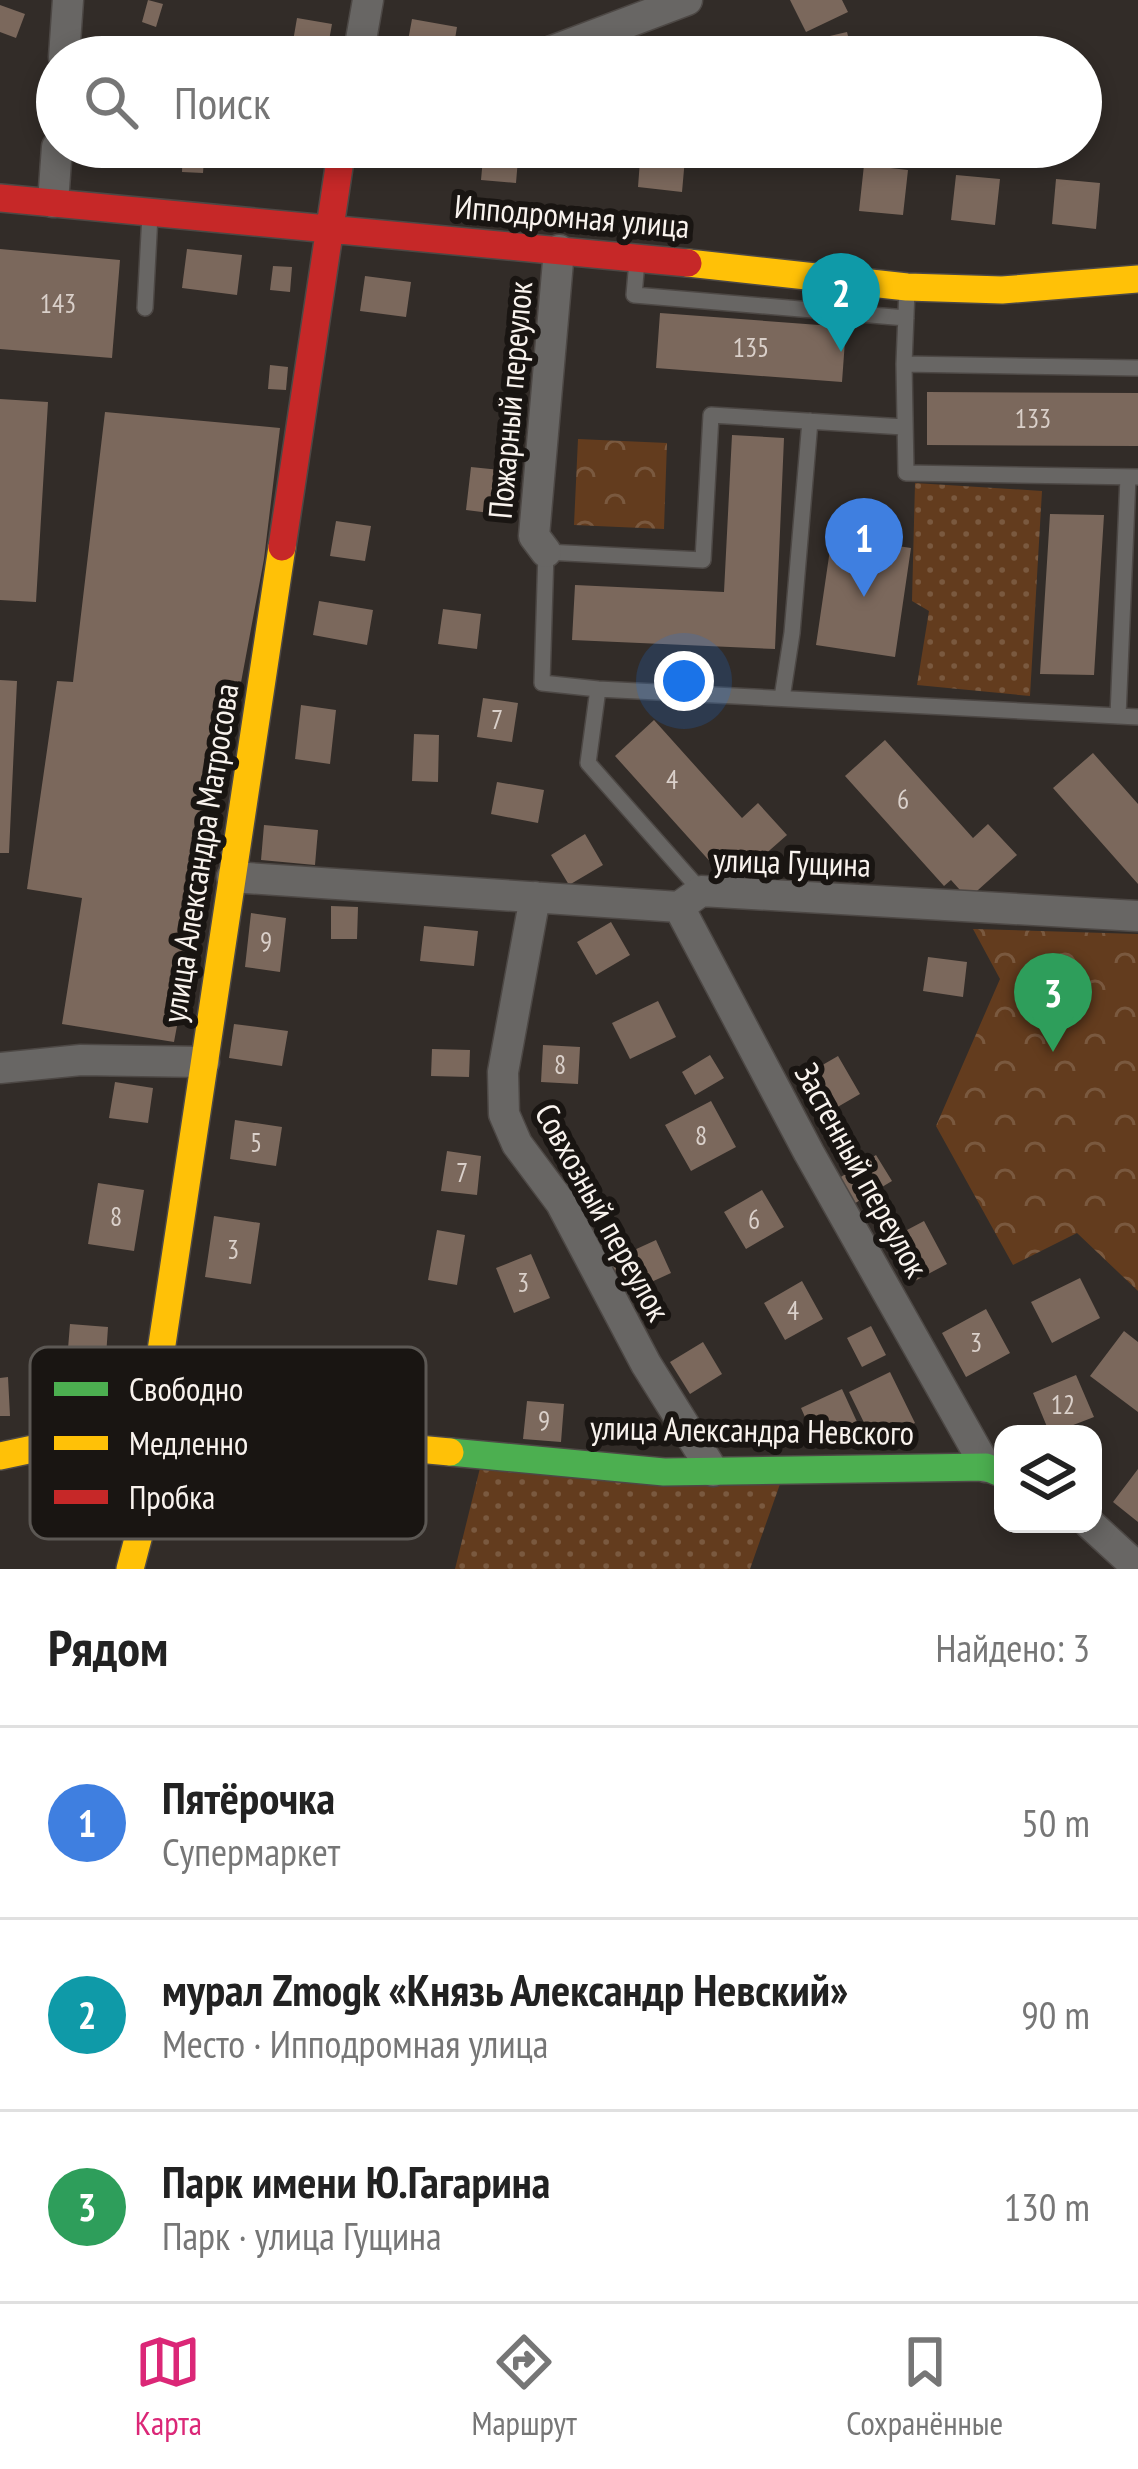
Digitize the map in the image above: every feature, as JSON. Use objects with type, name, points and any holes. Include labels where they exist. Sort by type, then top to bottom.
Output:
[{"type":"street","points":[[65,36],[68,0]]},
{"type":"street","points":[[362,36],[368,0]]},
{"type":"street","points":[[592,36],[688,0]]},
{"type":"street","points":[[53,202],[55,168]]},
{"type":"street","name":"улица Александра Матросова","points":[[162,1347],[338,168]]},
{"type":"street","name":"Ипподромная улица","points":[[0,198],[907,287],[1002,290],[1138,279]]},
{"type":"street","name":"Пожарный переулок","points":[[546,552],[534,536],[559,250]]},
{"type":"street","name":"улица Гущина","points":[[232,877],[535,897],[1138,916]]},
{"type":"street","name":"Совхозный переулок","points":[[535,897],[502,1072],[504,1114],[517,1144],[562,1203],[646,1364],[713,1471]]},
{"type":"street","name":"Застенный переулок","points":[[690,899],[809,1153],[994,1470]]},
{"type":"street","points":[[0,1068],[81,1060],[205,1062]]},
{"type":"street","name":"улица Александра Невского","points":[[0,1456],[30,1450]]},
{"type":"street","name":"улица Александра Невского","points":[[426,1451],[664,1472],[994,1470]]},
{"type":"street","points":[[1100,1533],[1138,1568]]},
{"type":"street","name":"улица Александра Матросова","points":[[130,1569],[136,1539]]},
{"type":"lane","points":[[145,308],[150,210]]},
{"type":"lane","points":[[637,258],[634,295],[906,318]]},
{"type":"lane","points":[[907,287],[906,473],[1133,477],[1118,716]]},
{"type":"lane","points":[[904,364],[1138,368]]},
{"type":"lane","points":[[904,427],[711,415],[703,560],[546,552],[542,682],[598,689],[1138,717]]},
{"type":"lane","points":[[782,698],[810,422]]},
{"type":"lane","points":[[598,689],[588,763],[690,899]]},
{"type":"green space","points":[[578,439],[667,443],[664,529],[574,525]]},
{"type":"green space","points":[[915,483],[1042,491],[1030,696],[917,685],[929,611],[912,601]]},
{"type":"green space","points":[[973,929],[1138,934],[1138,1291],[1077,1233],[1013,1265],[936,1126],[1000,979]]},
{"type":"green space","points":[[480,1468],[780,1484],[750,1569],[455,1569]]},
{"type":"building","points":[[148,0],[163,4],[156,27],[142,22]]},
{"type":"building","points":[[790,0],[842,0],[848,12],[806,32]]},
{"type":"building","points":[[0,5],[25,14],[16,38],[0,32]]},
{"type":"building","points":[[297,18],[332,24],[330,36],[294,36]]},
{"type":"building","points":[[412,19],[457,27],[456,36],[409,36]]},
{"type":"building","points":[[182,168],[203,168],[203,173],[182,172]]},
{"type":"building","points":[[482,168],[517,168],[516,183],[481,180]]},
{"type":"building","points":[[639,168],[684,168],[682,192],[638,187]]},
{"type":"building","points":[[864,168],[908,170],[903,215],[859,211]]},
{"type":"building","points":[[956,175],[1000,179],[995,225],[951,220]]},
{"type":"building","points":[[1056,179],[1100,183],[1096,229],[1052,224]]},
{"type":"building","points":[[0,249],[120,260],[112,358],[0,349]]},
{"type":"building","points":[[187,249],[242,255],[237,295],[182,288]]},
{"type":"building","points":[[273,266],[292,267],[290,292],[270,290]]},
{"type":"building","points":[[365,276],[411,282],[406,317],[360,311]]},
{"type":"building","points":[[660,313],[846,327],[842,382],[656,368]]},
{"type":"building","points":[[270,365],[288,367],[286,390],[268,389]]},
{"type":"building","points":[[927,392],[1138,393],[1138,446],[927,445]]},
{"type":"building","points":[[0,399],[48,402],[36,602],[0,600]]},
{"type":"building","points":[[105,412],[280,428],[264,559],[174,1042],[62,1024],[82,898],[27,889],[57,681],[73,682]]},
{"type":"building","points":[[732,435],[784,438],[775,649],[572,640],[575,585],[724,592]]},
{"type":"building","points":[[471,467],[511,471],[506,515],[466,510]]},
{"type":"building","points":[[1050,514],[1104,515],[1094,675],[1040,674]]},
{"type":"building","points":[[336,521],[371,526],[365,561],[330,556]]},
{"type":"building","points":[[832,536],[911,548],[895,657],[816,645]]},
{"type":"building","points":[[319,601],[373,610],[367,645],[313,635]]},
{"type":"building","points":[[443,609],[481,614],[477,649],[438,644]]},
{"type":"building","points":[[0,680],[17,681],[9,853],[0,853]]},
{"type":"building","points":[[483,698],[518,703],[512,742],[477,737]]},
{"type":"building","points":[[301,705],[336,710],[330,764],[295,759]]},
{"type":"building","points":[[654,720],[742,818],[758,803],[787,835],[737,879],[720,860],[714,866],[615,756]]},
{"type":"building","points":[[414,734],[439,735],[438,782],[412,781]]},
{"type":"building","points":[[885,740],[973,838],[988,824],[1017,855],[968,899],[951,880],[944,886],[845,776]]},
{"type":"building","points":[[1093,753],[1138,804],[1138,884],[1053,788]]},
{"type":"building","points":[[497,782],[544,790],[538,823],[491,814]]},
{"type":"building","points":[[264,825],[318,830],[315,865],[261,860]]},
{"type":"building","points":[[585,834],[603,865],[569,885],[551,855]]},
{"type":"building","points":[[331,906],[358,907],[357,939],[331,939]]},
{"type":"building","points":[[251,913],[286,918],[280,972],[245,967]]},
{"type":"building","points":[[611,922],[630,955],[596,975],[577,942]]},
{"type":"building","points":[[424,926],[478,931],[474,966],[420,961]]},
{"type":"building","points":[[928,957],[967,962],[963,997],[923,991]]},
{"type":"building","points":[[658,1001],[676,1037],[630,1059],[612,1023]]},
{"type":"building","points":[[234,1024],[288,1031],[282,1066],[229,1058]]},
{"type":"building","points":[[543,1045],[580,1047],[578,1084],[541,1082]]},
{"type":"building","points":[[432,1049],[470,1050],[469,1077],[431,1076]]},
{"type":"building","points":[[710,1055],[724,1078],[695,1095],[682,1072]]},
{"type":"building","points":[[838,1056],[860,1094],[822,1116],[800,1078]]},
{"type":"building","points":[[115,1082],[153,1088],[148,1123],[109,1118]]},
{"type":"building","points":[[711,1101],[736,1147],[691,1171],[665,1125]]},
{"type":"building","points":[[235,1120],[282,1127],[276,1166],[230,1159]]},
{"type":"building","points":[[447,1151],[481,1156],[477,1195],[441,1191]]},
{"type":"building","points":[[876,1155],[892,1181],[852,1205],[836,1180]]},
{"type":"building","points":[[98,1183],[144,1190],[134,1251],[88,1244]]},
{"type":"building","points":[[762,1190],[784,1227],[746,1249],[724,1212]]},
{"type":"building","points":[[214,1216],[260,1223],[251,1284],[205,1277]]},
{"type":"building","points":[[924,1221],[947,1264],[913,1282],[890,1239]]},
{"type":"building","points":[[437,1230],[465,1235],[457,1285],[428,1280]]},
{"type":"building","points":[[656,1240],[671,1273],[623,1295],[608,1262]]},
{"type":"building","points":[[531,1254],[550,1298],[514,1313],[496,1268]]},
{"type":"building","points":[[1080,1278],[1100,1318],[1052,1343],[1031,1302]]},
{"type":"building","points":[[802,1281],[823,1319],[785,1340],[764,1303]]},
{"type":"building","points":[[986,1309],[1010,1353],[966,1377],[942,1333]]},
{"type":"building","points":[[70,1324],[108,1327],[107,1347],[68,1347]]},
{"type":"building","points":[[871,1326],[886,1355],[862,1367],[847,1338]]},
{"type":"building","points":[[1124,1331],[1138,1342],[1138,1412],[1090,1376]]},
{"type":"building","points":[[703,1342],[722,1374],[690,1394],[670,1362]]},
{"type":"building","points":[[890,1372],[915,1423],[874,1443],[849,1392]]},
{"type":"building","points":[[1076,1375],[1094,1417],[1073,1425],[1046,1425],[1033,1393]]},
{"type":"building","points":[[8,1377],[10,1416],[0,1416],[0,1378]]},
{"type":"building","points":[[842,1389],[858,1424],[816,1442],[801,1408]]},
{"type":"building","points":[[527,1401],[564,1404],[561,1442],[523,1439]]},
{"type":"building","points":[[1138,1469],[1138,1522],[1113,1502]]},
{"type":"traffic: fast","points":[[450,1452],[664,1472],[994,1470]]},
{"type":"traffic: slow","points":[[688,263],[907,287],[1002,290],[1138,279]]},
{"type":"traffic: slow","points":[[162,1347],[282,547]]},
{"type":"traffic: slow","points":[[0,1456],[30,1450]]},
{"type":"traffic: slow","points":[[426,1450],[450,1452]]},
{"type":"traffic: slow","points":[[130,1569],[138,1539]]},
{"type":"traffic: jam","points":[[282,547],[339,168]]},
{"type":"traffic: jam","points":[[0,198],[688,263]]},
{"type":"place","name":"мурал Zmogk «Князь Александр Невский»","points":[[841,352]]},
{"type":"place","name":"Пятёрочка","points":[[864,597]]},
{"type":"place","name":"Парк имени Ю.Гагарина","points":[[1053,1052]]}]
